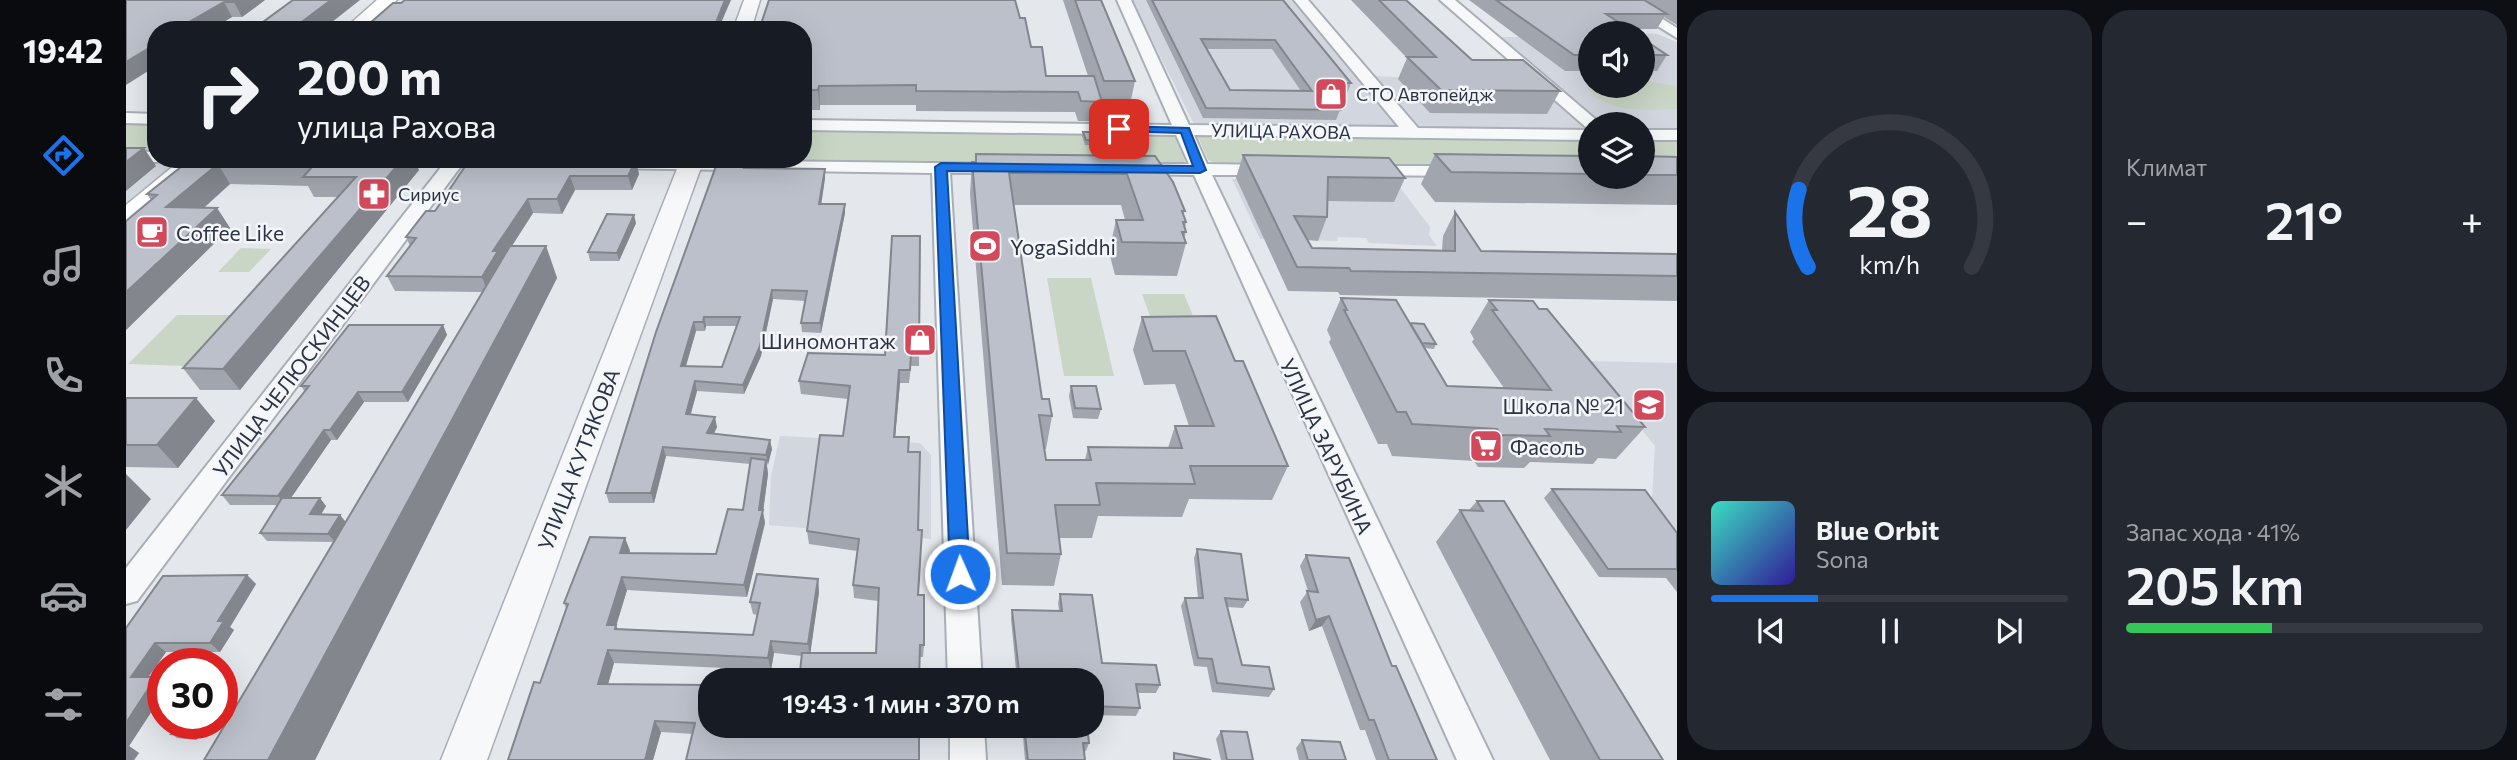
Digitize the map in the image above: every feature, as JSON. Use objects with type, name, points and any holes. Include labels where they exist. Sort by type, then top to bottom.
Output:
[{"type":"main road","points":[[364,21],[388,0]]},
{"type":"main road","points":[[126,219],[187,168]]},
{"type":"street","points":[[745,21],[752,0]]},
{"type":"street","name":"УЛИЦА ЗАРУБИНА","points":[[1124,0],[1185,130],[1200,170],[1475,760]]},
{"type":"street","points":[[1301,0],[1413,132]]},
{"type":"street","points":[[1447,0],[1579,112]]},
{"type":"street","points":[[1623,0],[1677,34]]},
{"type":"street","points":[[126,118],[147,118]]},
{"type":"street","name":"УЛИЦА РАХОВА","points":[[812,125],[1578,135]]},
{"type":"street","points":[[1655,135],[1677,135]]},
{"type":"street","points":[[126,156],[147,157]]},
{"type":"street","points":[[812,164],[1023,168]]},
{"type":"street","points":[[941,167],[964,668]]},
{"type":"street","name":"УЛИЦА ЧЕЛЮСКИНЦЕВ","points":[[126,592],[450,168]]},
{"type":"street","name":"УЛИЦА КУТЯКОВА","points":[[464,760],[690,168]]},
{"type":"street","name":"УЛИЦА РАХОВА","points":[[1118,169],[1284,170]]},
{"type":"street","name":"УЛИЦА РАХОВА","points":[[1354,171],[1479,172]]},
{"type":"street","points":[[967,738],[968,760]]},
{"type":"shaded area","points":[[1132,0],[1296,0],[1401,128],[1194,124]]},
{"type":"shaded area","points":[[1655,34],[1677,42],[1677,132],[1655,131],[1655,112],[1589,112],[1499,37],[1578,35],[1578,98],[1655,98]]},
{"type":"shaded area","points":[[1369,76],[1532,82],[1578,122],[1578,130],[1418,128],[1410,124]]},
{"type":"shaded area","points":[[126,161],[147,161],[147,168],[170,168],[126,204]]},
{"type":"shaded area","points":[[1232,179],[1395,181],[1430,227],[1429,235],[1437,246],[1369,243],[1366,238],[1338,237],[1337,241],[1260,239]]},
{"type":"shaded area","name":"Школа № 21","points":[[1586,361],[1677,363],[1677,531],[1652,499],[1655,446]]},
{"type":"shaded area","points":[[780,436],[920,443],[931,455],[931,539],[769,525],[771,476]]},
{"type":"green space","points":[[1655,82],[1677,86],[1677,109],[1641,110],[1597,98],[1655,98]]},
{"type":"green space","points":[[126,121],[147,122],[147,152],[126,151]]},
{"type":"green space","points":[[812,128],[1172,134],[1181,146],[1185,161],[1177,166],[812,160]]},
{"type":"green space","points":[[1197,135],[1578,138],[1578,168],[1220,165],[1208,160]]},
{"type":"green space","points":[[1655,138],[1677,139],[1677,168],[1655,163]]},
{"type":"green space","points":[[241,248],[271,249],[249,272],[218,272]]},
{"type":"green space","points":[[1047,278],[1091,278],[1114,376],[1064,376]]},
{"type":"green space","points":[[1142,294],[1184,294],[1193,316],[1150,316]]},
{"type":"green space","points":[[177,315],[232,315],[187,366],[128,364]]},
{"type":"building","points":[[126,0],[236,0],[224,2],[191,21],[147,21],[147,49],[126,62]]},
{"type":"building","points":[[293,0],[331,0],[303,21],[264,21]]},
{"type":"building","points":[[405,0],[725,0],[717,21],[372,21],[393,3]]},
{"type":"building","points":[[769,0],[1015,0],[1020,18],[1025,18],[1031,47],[1042,47],[1046,76],[1094,76],[1102,102],[1081,101],[1078,92],[916,91],[916,85],[819,86],[818,90],[812,90],[812,21],[762,21]]},
{"type":"building","points":[[1075,0],[1101,0],[1135,81],[1104,81]]},
{"type":"building","points":[[1152,0],[1283,0],[1351,83],[1342,83],[1327,93],[1340,110],[1206,108]],"holes":[[[1201,39],[1275,40],[1312,91],[1230,90]]]},
{"type":"building","points":[[1379,0],[1406,0],[1472,60],[1523,60],[1560,91],[1441,90],[1407,57],[1436,57]]},
{"type":"building","points":[[1496,0],[1644,0],[1667,14],[1606,14],[1617,21],[1578,21],[1578,55],[1574,55]]},
{"type":"building","points":[[1655,47],[1667,55],[1655,55]]},
{"type":"building","points":[[1083,132],[1104,132],[1107,141],[1086,140]]},
{"type":"building","points":[[126,148],[144,148],[126,162]]},
{"type":"building","points":[[976,154],[1155,156],[1173,182],[1185,211],[1182,211],[1186,232],[1182,232],[1186,243],[1122,242],[1116,220],[1143,220],[1127,174],[1009,173],[1042,399],[1049,399],[1052,416],[1039,415],[1046,460],[1091,460],[1088,447],[1182,448],[1175,426],[1214,426],[1185,351],[1153,351],[1142,317],[1216,316],[1235,361],[1243,361],[1288,466],[1190,466],[1195,484],[1096,483],[1100,505],[1055,505],[1061,554],[1007,553],[972,162],[976,162]]},
{"type":"building","points":[[1435,154],[1578,156],[1578,174],[1451,172]]},
{"type":"building","points":[[1243,155],[1389,158],[1405,178],[1328,177],[1327,217],[1294,216],[1312,248],[1455,251],[1455,212],[1481,251],[1677,254],[1677,276],[1351,271],[1349,268],[1297,267]]},
{"type":"building","points":[[1655,156],[1677,157],[1677,175],[1655,175]]},
{"type":"building","points":[[180,168],[213,168],[166,207],[217,208],[126,292],[126,221],[157,195],[147,194]]},
{"type":"building","points":[[311,168],[395,168],[223,369],[183,368],[356,177],[303,177]]},
{"type":"building","points":[[464,168],[632,168],[628,176],[570,176],[557,199],[528,199],[493,251],[498,251],[482,277],[387,276],[416,238],[406,237],[426,211],[435,211]]},
{"type":"building","points":[[715,168],[825,169],[819,204],[845,204],[820,323],[801,323],[807,291],[772,290],[760,346],[743,385],[695,381],[686,414],[715,417],[707,433],[770,440],[766,455],[663,447],[651,493],[606,493],[656,332]],"holes":[[[704,317],[740,317],[722,367],[681,366],[694,322],[703,322]]]},
{"type":"building","points":[[607,214],[634,215],[617,253],[588,252]]},
{"type":"building","points":[[892,236],[920,236],[919,353],[911,353],[910,370],[899,370],[894,437],[909,437],[908,452],[920,452],[918,530],[922,530],[918,595],[924,595],[924,645],[920,645],[919,668],[800,668],[802,653],[876,653],[879,588],[853,585],[859,539],[807,531],[820,435],[843,436],[850,386],[799,381],[808,353],[885,355]]},
{"type":"building","points":[[510,246],[546,246],[268,760],[204,760],[217,739],[238,739],[238,703]]},
{"type":"building","points":[[1341,298],[1396,300],[1447,386],[1551,390],[1492,310],[1497,310],[1489,300],[1533,301],[1539,309],[1547,309],[1645,427],[1617,426],[1621,432],[1545,429],[1550,436],[1501,435],[1497,429],[1412,424],[1406,412],[1397,412],[1344,310],[1347,310]]},
{"type":"building","points":[[1410,323],[1424,324],[1436,344],[1422,343]]},
{"type":"building","points":[[349,325],[443,325],[402,392],[358,392],[330,430],[324,430],[278,496],[222,495],[309,386],[301,386]]},
{"type":"building","points":[[1071,386],[1096,386],[1101,409],[1075,408]]},
{"type":"building","points":[[126,398],[196,398],[157,445],[126,445]]},
{"type":"building","points":[[751,458],[766,460],[759,510],[763,510],[744,585],[622,577],[607,625],[616,625],[615,629],[753,635],[760,603],[750,602],[757,574],[818,579],[808,644],[771,641],[768,658],[608,650],[598,684],[698,685],[698,738],[919,738],[919,760],[686,760],[695,723],[655,721],[645,760],[508,760],[534,682],[540,683],[568,604],[564,603],[590,537],[625,538],[620,553],[716,554],[728,509],[743,510]]},
{"type":"building","points":[[1552,489],[1645,490],[1677,533],[1677,570],[1608,569]]},
{"type":"building","points":[[282,498],[320,498],[310,514],[340,515],[328,534],[260,533]]},
{"type":"building","points":[[1477,501],[1504,501],[1663,760],[1600,760],[1460,510],[1483,511]]},
{"type":"building","points":[[1197,549],[1241,554],[1248,600],[1225,598],[1242,665],[1269,667],[1274,689],[1217,683],[1212,659],[1198,658],[1185,598],[1203,598]]},
{"type":"building","points":[[1306,555],[1349,558],[1392,666],[1396,666],[1437,760],[1389,760],[1374,720],[1369,720],[1329,616],[1316,620],[1307,591],[1318,592]]},
{"type":"building","points":[[247,575],[218,621],[224,621],[210,643],[155,643],[151,648],[147,648],[147,654],[131,677],[147,677],[147,691],[126,723],[126,628],[163,576]]},
{"type":"building","points":[[1060,594],[1092,595],[1102,663],[1156,665],[1160,685],[1136,684],[1140,708],[1104,706],[1104,668],[1019,668],[1012,610],[1062,611]]},
{"type":"building","points":[[1221,731],[1247,732],[1253,760],[1227,760]]},
{"type":"building","points":[[1025,738],[1088,738],[1089,743],[1083,743],[1085,760],[1028,760]]},
{"type":"building","points":[[1302,740],[1340,742],[1346,760],[1308,760]]},
{"type":"building","points":[[1174,753],[1211,760],[1174,760]]},
{"type":"place","name":"СТО Автопейдж","points":[[1331,94]]},
{"type":"place","name":"Сириус","points":[[374,194]]},
{"type":"place","name":"Coffee Like","points":[[152,232]]},
{"type":"place","name":"YogaSiddhi","points":[[985,246]]},
{"type":"place","name":"Шиномонтаж","points":[[920,340]]},
{"type":"place","name":"Школа № 21","points":[[1649,405]]},
{"type":"place","name":"Фасоль","points":[[1486,446]]},
{"type":"route","points":[[960,574],[941,167],[1200,170],[1185,130],[1119,129]]}]
